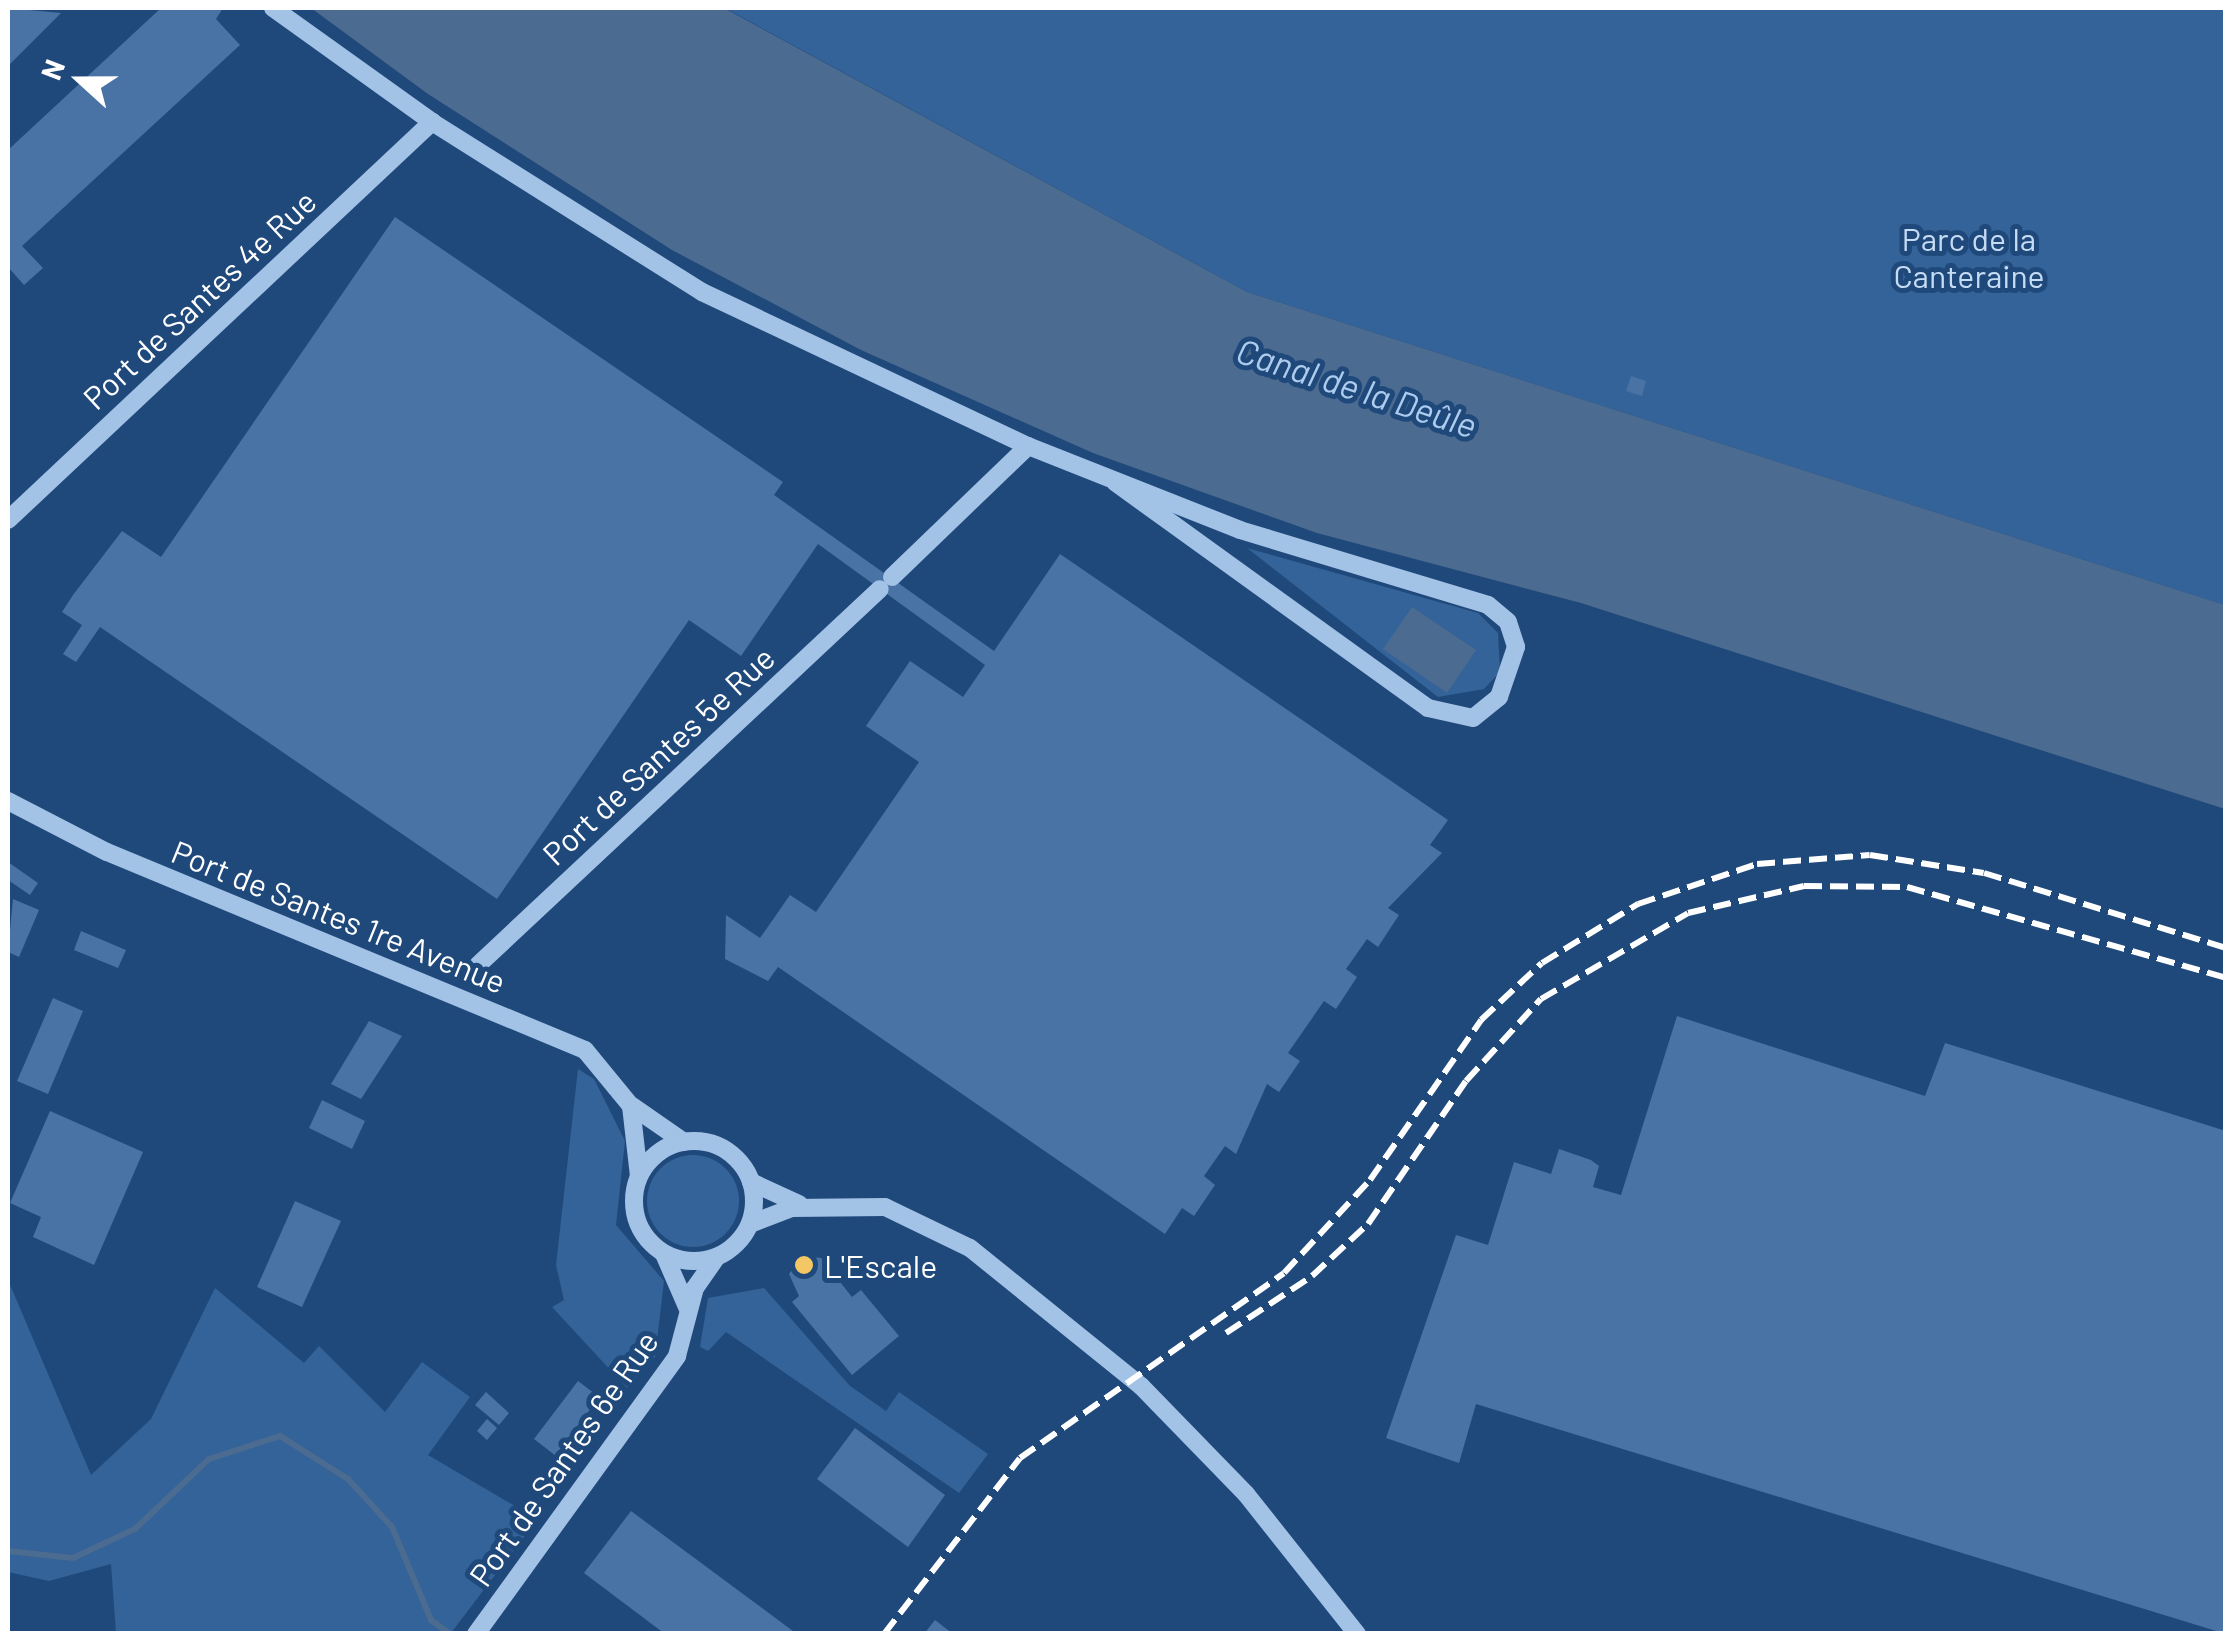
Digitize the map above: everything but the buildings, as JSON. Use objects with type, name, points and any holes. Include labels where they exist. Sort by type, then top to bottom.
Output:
[{"type":"street","points":[[272,8],[432,122],[718,301],[1116,484],[1488,605],[1508,622],[1516,647],[1499,698],[1473,718],[1428,708],[1116,484]]},
{"type":"street","name":"Port de Santes 4e Rue","points":[[8,520],[432,122]]},
{"type":"street","name":"Port de Santes 5e Rue","points":[[478,966],[1028,446]]},
{"type":"street","name":"Port de Santes 1re Avenue","points":[[8,801],[106,852],[575,1046],[605,1067],[631,1106],[684,1142]]},
{"type":"street","name":"Port de Santes 1re Avenue","points":[[631,1106],[640,1176]]},
{"type":"street","points":[[815,1207],[750,1224],[717,1257],[664,1254],[636,1220],[640,1176],[658,1153],[684,1142],[721,1148],[751,1182],[815,1207],[911,1213],[1064,1319],[1246,1494],[1357,1634]]},
{"type":"street","points":[[750,1224],[751,1182]]},
{"type":"street","name":"Port de Santes 6e Rue","points":[[664,1254],[687,1312]]},
{"type":"street","name":"Port de Santes 6e Rue","points":[[476,1634],[677,1356],[687,1312],[717,1257]]},
{"type":"green space","name":"Parc de la Canteraine","points":[[725,8],[2225,8],[2225,605],[1247,292]]},
{"type":"green space","points":[[1247,548],[1478,613],[1498,633],[1500,672],[1484,689],[1438,697]]},
{"type":"green space","points":[[578,1069],[594,1079],[625,1141],[616,1225],[664,1281],[655,1357],[627,1388],[552,1307],[564,1300],[556,1265]]},
{"type":"green space","points":[[693,1155],[711,1158],[726,1168],[736,1183],[736,1219],[726,1234],[711,1244],[693,1247],[675,1244],[660,1234],[650,1219],[647,1201],[650,1183],[660,1168],[675,1158]]},
{"type":"green space","points":[[8,1280],[91,1475],[151,1419],[215,1288],[304,1363],[319,1346],[385,1412],[422,1362],[470,1397],[428,1455],[530,1515],[527,1533],[451,1633],[116,1633],[111,1564],[49,1581],[8,1572]]},
{"type":"green space","points":[[764,1288],[850,1386],[886,1411],[899,1392],[988,1454],[959,1493],[726,1332],[708,1351],[700,1347],[708,1298]]},
{"type":"water","name":"Canal de la Deûle","points":[[311,8],[724,8],[1247,292],[2225,605],[2225,809],[1581,603],[1317,533],[1093,453],[861,350],[672,250],[428,94]]},
{"type":"water","points":[[1412,607],[1476,650],[1447,693],[1383,649]]},
{"type":"waterway","points":[[8,1551],[73,1558],[135,1529],[209,1459],[280,1436],[348,1479],[392,1527],[431,1620],[450,1634]]},
{"type":"railway","points":[[884,1634],[1020,1458],[1284,1273],[1370,1180],[1481,1020],[1542,963],[1638,904],[1757,864],[1870,855],[1984,873],[2226,948]]},
{"type":"railway","points":[[1226,1333],[1312,1276],[1368,1224],[1466,1081],[1541,999],[1688,913],[1804,886],[1907,887],[2226,978]]},
{"type":"place","name":"L'Escale","points":[[804,1265]]}]
